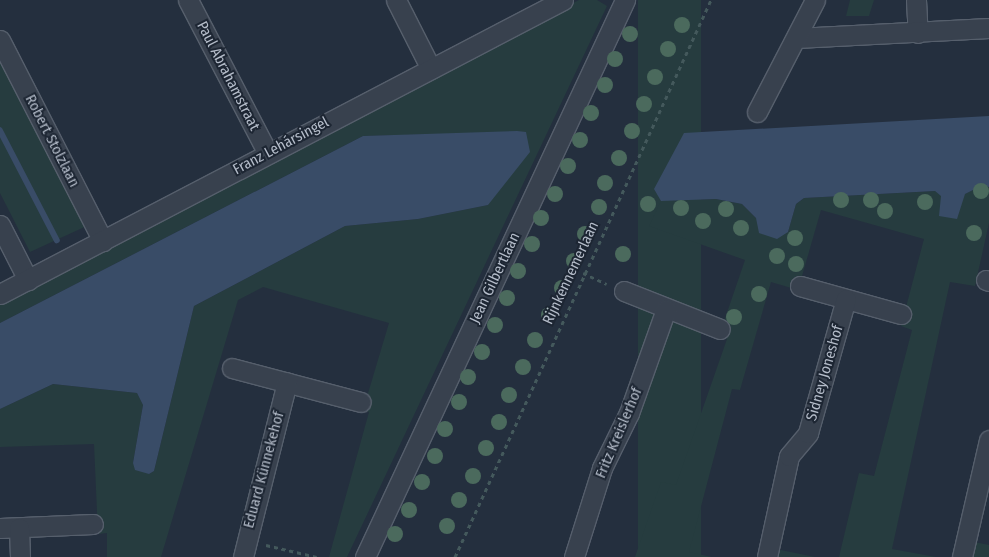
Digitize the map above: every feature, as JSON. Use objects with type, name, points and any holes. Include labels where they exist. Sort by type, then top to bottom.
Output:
[{"type":"street","name":"Paul Abrahamstraat","points":[[188,0],[267,152]]},
{"type":"street","points":[[396,0],[431,69]]},
{"type":"street","name":"Franz Lehársingel","points":[[0,294],[103,241],[267,152],[563,0]]},
{"type":"street","name":"Jean Gilbertlaan","points":[[365,557],[625,0]]},
{"type":"street","points":[[757,112],[815,0]]},
{"type":"street","points":[[916,0],[918,33]]},
{"type":"street","points":[[796,38],[989,28]]},
{"type":"street","name":"Robert Stolzlaan","points":[[0,40],[103,241]]},
{"type":"street","points":[[0,225],[28,280]]},
{"type":"street","points":[[800,286],[901,314]]},
{"type":"street","points":[[624,291],[720,329]]},
{"type":"street","name":"Sidney Joneshof","points":[[767,557],[789,456],[808,433],[846,299]]},
{"type":"street","name":"Fritz Kreislerhof","points":[[574,557],[602,468],[629,413],[666,309]]},
{"type":"street","points":[[232,368],[361,402]]},
{"type":"street","name":"Eduard Künnekehof","points":[[244,548],[287,382]]},
{"type":"street","points":[[962,557],[989,440]]},
{"type":"street","points":[[20,557],[9,528],[93,524]]},
{"type":"path","name":"Rijnkennemerlaan","points":[[454,557],[711,0]]},
{"type":"path","points":[[583,274],[624,291]]},
{"type":"path","points":[[244,548],[317,557]]},
{"type":"green space","points":[[579,0],[597,0],[607,6],[347,557],[329,557],[369,412],[363,410],[389,323],[263,287],[238,300],[161,557],[107,557],[107,533],[98,534],[94,444],[0,447],[0,409],[53,384],[137,393],[143,405],[133,463],[149,474],[154,471],[194,306],[345,226],[418,219],[488,205],[526,132],[363,136],[0,323],[0,301]]},
{"type":"green space","points":[[638,0],[701,0],[701,557],[638,557]]},
{"type":"green space","points":[[850,0],[874,0],[869,16],[846,16]]},
{"type":"green space","points":[[0,46],[91,224],[30,252],[0,193]]},
{"type":"green space","points":[[981,186],[989,187],[989,223],[975,286],[950,282],[892,549],[936,557],[839,557],[859,473],[874,476],[912,330],[901,326],[924,239],[821,210],[798,290],[771,282],[740,390],[732,389],[689,552],[712,557],[635,557],[661,482],[676,485],[727,339],[719,336],[745,260],[649,226],[661,201],[716,199],[742,204],[756,218],[788,232],[796,204],[804,198],[935,191],[941,195],[965,194]]},
{"type":"green space","points":[[974,542],[989,545],[989,557],[972,557]]},
{"type":"green space","points":[[776,549],[815,557],[774,557]]},
{"type":"water","points":[[989,116],[989,187],[981,186],[965,194],[957,219],[939,216],[941,196],[935,191],[804,198],[796,204],[788,232],[777,239],[759,233],[756,218],[742,204],[716,199],[661,201],[654,189],[684,133]]},
{"type":"water","points":[[526,132],[530,152],[488,205],[418,219],[345,226],[194,306],[154,471],[149,474],[135,470],[133,463],[143,405],[137,393],[53,384],[0,409],[0,323],[363,136]]},
{"type":"waterway","points":[[0,130],[57,240]]}]
